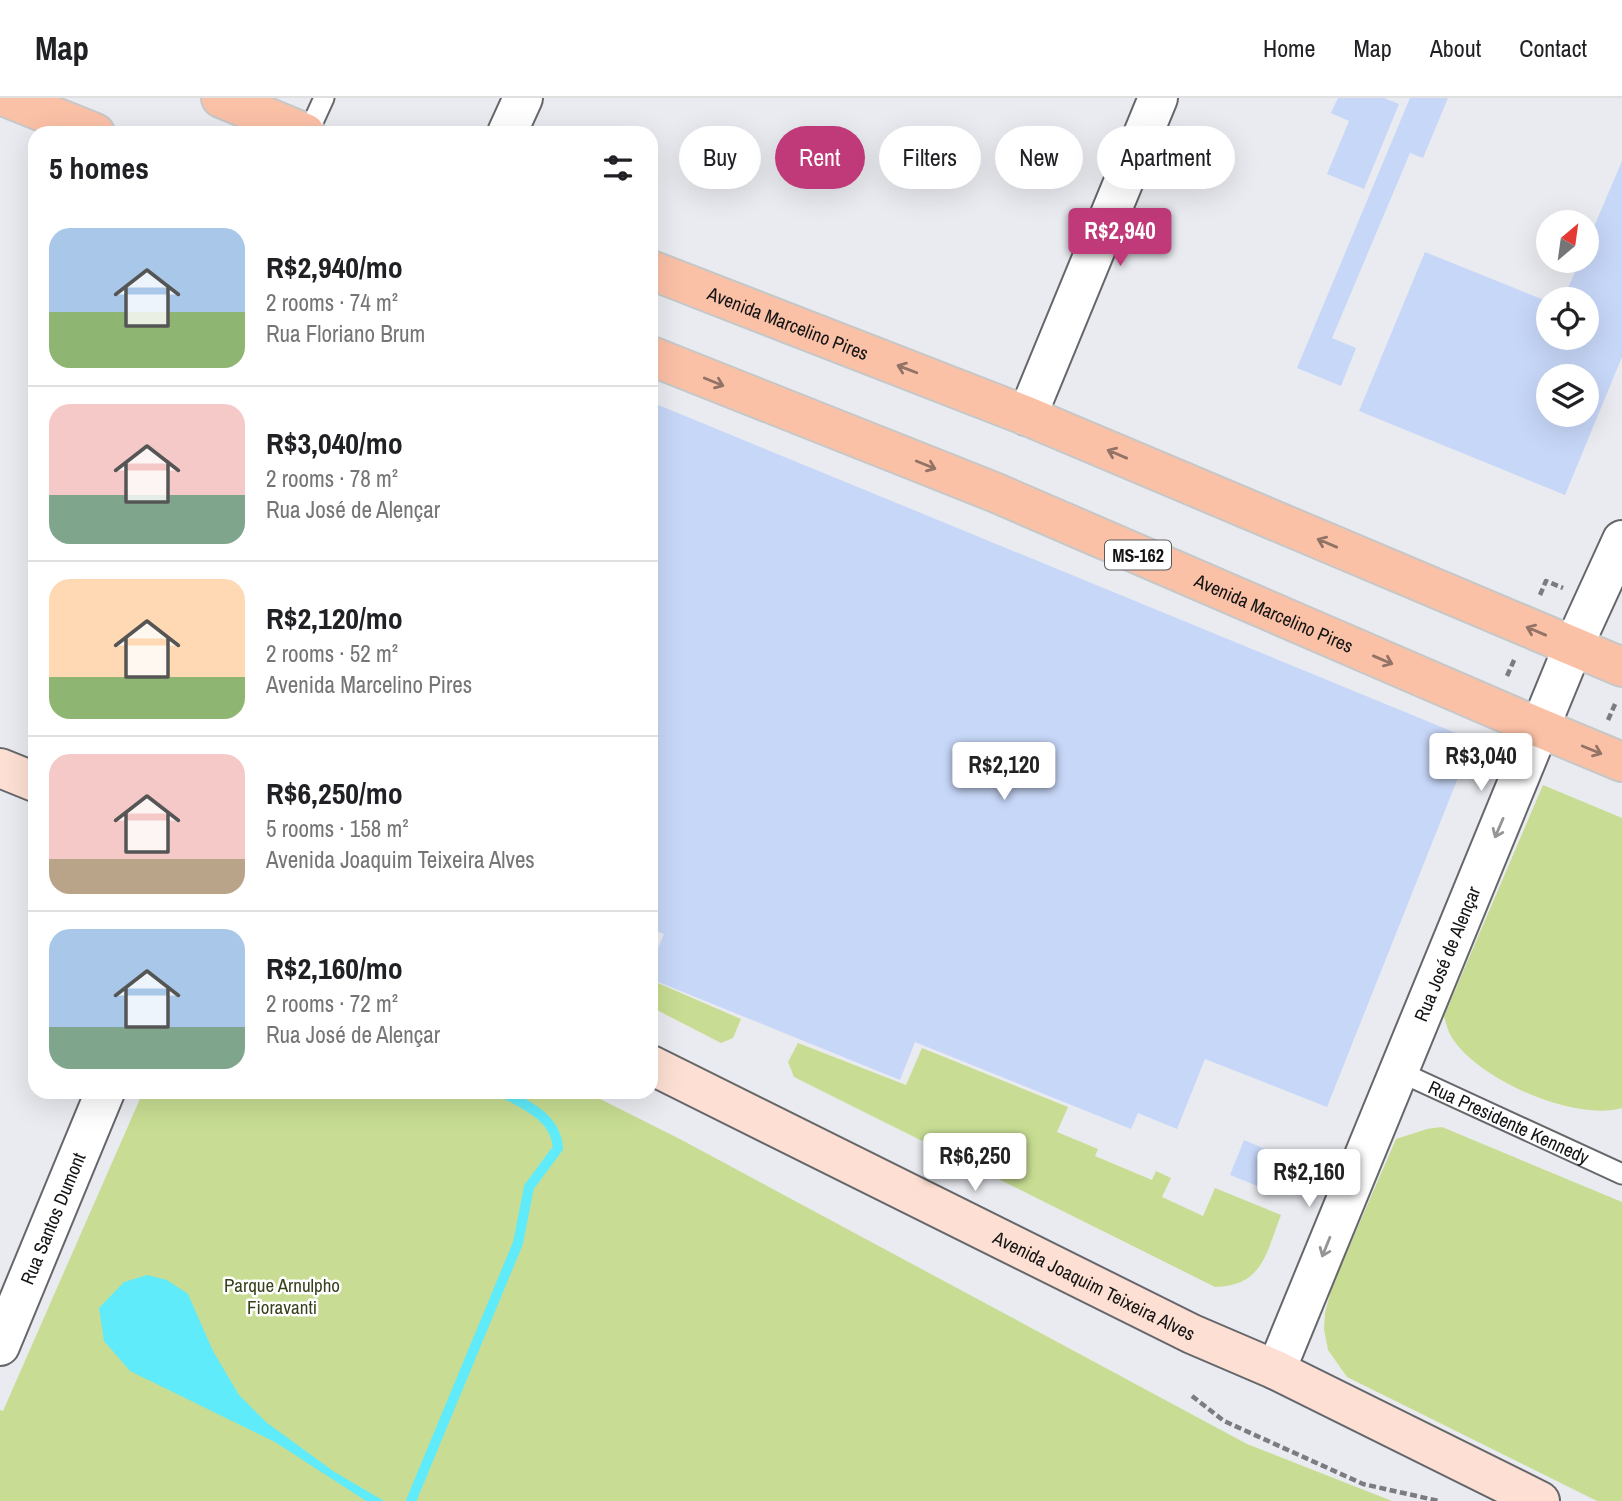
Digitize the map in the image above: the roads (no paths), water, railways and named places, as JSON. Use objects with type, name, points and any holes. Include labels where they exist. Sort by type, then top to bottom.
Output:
[{"type":"main road","points":[[8,98],[78,126]]},
{"type":"main road","points":[[220,98],[289,126]]},
{"type":"main road","name":"Avenida Marcelino Pires","points":[[658,273],[1027,416],[1622,667]]},
{"type":"main road","name":"Avenida Marcelino Pires","points":[[658,359],[994,492],[1622,761]]},
{"type":"main road","points":[[0,768],[28,779]]},
{"type":"main road","name":"Avenida Joaquim Teixeira Alves","points":[[658,1068],[1192,1334],[1276,1370],[1540,1501]]},
{"type":"street","points":[[510,126],[523,98]]},
{"type":"street","points":[[1027,416],[1157,98]]},
{"type":"street","name":"Rua José de Alençar","points":[[1276,1370],[1573,647],[1622,540]]},
{"type":"street","name":"Rua Santos Dumont","points":[[0,1346],[102,1099]]},
{"type":"lane","points":[[310,126],[324,98]]},
{"type":"lane","name":"Rua Presidente Kennedy","points":[[1398,1071],[1622,1174]]},
{"type":"water","points":[[147,1275],[167,1280],[188,1294],[213,1351],[239,1395],[266,1422],[333,1471],[384,1501],[366,1501],[275,1442],[130,1371],[104,1341],[99,1308],[124,1282]]},
{"type":"waterway","points":[[411,1501],[518,1243],[529,1187],[558,1148],[552,1128],[546,1121],[514,1099]]},
{"type":"park label","name":"Parque Arnulpho Fioravanti","points":[[282,1296]]}]
